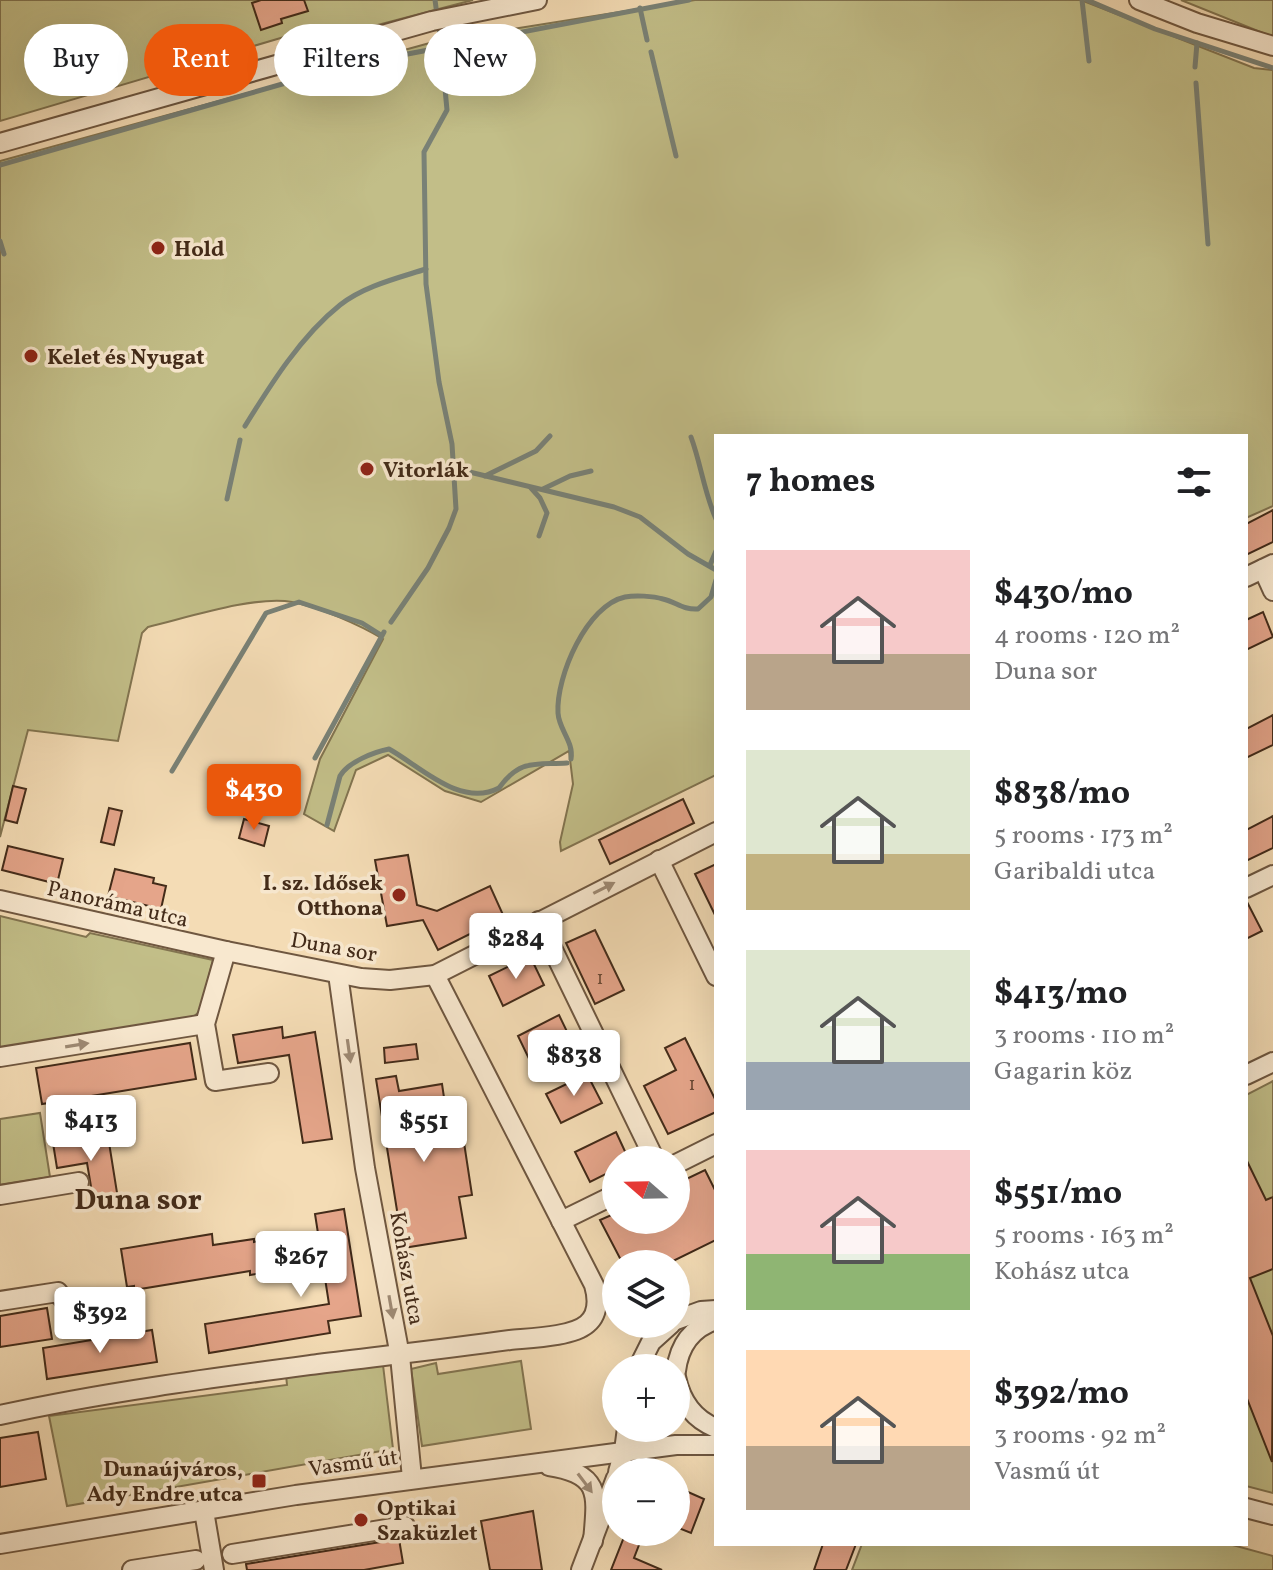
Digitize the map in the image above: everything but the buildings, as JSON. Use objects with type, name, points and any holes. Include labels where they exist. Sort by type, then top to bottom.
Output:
[{"type":"street","points":[[0,143],[440,19],[537,0]]},
{"type":"street","points":[[1139,0],[1197,23],[1273,46]]},
{"type":"street","points":[[1261,570],[1273,591]]},
{"type":"street","name":"Duna sor","points":[[226,951],[338,974],[390,980],[435,975],[714,833]]},
{"type":"street","points":[[659,860],[714,972]]},
{"type":"street","points":[[1248,887],[1273,875]]},
{"type":"street","name":"Panoráma utca","points":[[0,900],[226,951]]},
{"type":"street","points":[[539,921],[648,1146]]},
{"type":"street","points":[[226,951],[205,1024],[215,1081],[269,1073]]},
{"type":"street","name":"Kohász utca","points":[[338,974],[365,1168],[400,1356],[412,1478]]},
{"type":"street","points":[[0,1415],[58,1403],[316,1365],[574,1331],[587,1324],[596,1311],[594,1285],[435,975]]},
{"type":"street","points":[[0,1057],[205,1024]]},
{"type":"street","points":[[1248,1074],[1273,1062]]},
{"type":"street","points":[[690,1157],[714,1145]]},
{"type":"street","points":[[0,1195],[79,1182]]},
{"type":"street","points":[[561,1221],[602,1201]]},
{"type":"street","points":[[0,1301],[58,1292],[70,1309],[105,1304]]},
{"type":"street","points":[[690,1315],[714,1310]]},
{"type":"street","points":[[680,1354],[690,1335],[700,1326],[714,1321]]},
{"type":"street","points":[[690,1410],[704,1424],[714,1427]]},
{"type":"street","points":[[622,1458],[625,1442]]},
{"type":"street","points":[[624,1451],[639,1442]]},
{"type":"street","name":"Vasmű út","points":[[0,1544],[412,1478],[676,1445],[714,1445]]},
{"type":"street","points":[[531,1463],[572,1469],[590,1484],[596,1501],[593,1541]]},
{"type":"street","points":[[1248,1509],[1273,1515]]},
{"type":"street","points":[[204,1511],[214,1570]]},
{"type":"street","points":[[581,1570],[602,1516]]},
{"type":"street","points":[[232,1554],[405,1526]]},
{"type":"street","points":[[132,1570],[196,1560]]},
{"type":"shaded area","points":[[0,0],[473,0],[381,24],[274,24],[274,40],[258,45],[258,24],[144,24],[144,78],[128,83],[128,24],[24,24],[24,96],[85,96],[0,121]]},
{"type":"shaded area","points":[[695,0],[1081,0],[1254,68],[1273,70],[1273,506],[1248,517],[1248,434],[714,434],[714,776],[561,851],[560,842],[573,784],[569,751],[481,802],[445,791],[388,755],[356,770],[334,831],[304,814],[320,759],[383,639],[314,608],[292,602],[260,602],[221,608],[148,627],[142,633],[118,741],[28,730],[0,837],[0,161],[237,96],[258,96],[258,90],[274,86],[274,96],[408,96],[408,49],[424,45],[424,96],[536,96],[536,25]]},
{"type":"shaded area","points":[[1181,0],[1273,0],[1273,37]]},
{"type":"shaded area","points":[[0,916],[86,937],[90,933],[213,960],[200,1011],[190,1020],[0,1049]]},
{"type":"shaded area","points":[[1273,1081],[1273,1493],[1248,1487],[1248,1094]]},
{"type":"shaded area","points":[[40,1113],[50,1177],[0,1185],[0,1119]]},
{"type":"shaded area","points":[[521,1361],[531,1429],[422,1446],[411,1369],[436,1363],[438,1374]]},
{"type":"shaded area","points":[[383,1365],[393,1449],[67,1506],[49,1416],[287,1385],[286,1375]]},
{"type":"shaded area","points":[[861,1546],[1236,1546],[1273,1556],[1273,1570],[852,1570]]},
{"type":"waterway","points":[[435,0],[437,15]]},
{"type":"waterway","points":[[0,165],[345,66],[689,0]]},
{"type":"waterway","points":[[1082,0],[1089,61]]},
{"type":"waterway","points":[[1087,0],[1155,29],[1273,68]]},
{"type":"waterway","points":[[640,8],[647,40]]},
{"type":"waterway","points":[[1195,67],[1197,43]]},
{"type":"waterway","points":[[651,52],[676,156]]},
{"type":"waterway","points":[[1196,83],[1208,244]]},
{"type":"waterway","points":[[391,622],[428,568],[456,509],[452,444],[439,382],[426,284],[424,152],[447,110],[446,96]]},
{"type":"waterway","points":[[0,241],[4,254]]},
{"type":"waterway","points":[[245,426],[276,377],[326,317],[349,298],[426,269]]},
{"type":"waterway","points":[[485,476],[536,451],[550,436]]},
{"type":"waterway","points":[[691,437],[714,514]]},
{"type":"waterway","points":[[227,499],[240,440]]},
{"type":"waterway","points":[[453,468],[614,507],[640,517],[688,554],[714,569]]},
{"type":"waterway","points":[[543,489],[570,476],[591,471]]},
{"type":"waterway","points":[[531,488],[547,513],[539,536]]},
{"type":"waterway","points":[[710,565],[714,556]]},
{"type":"waterway","points":[[571,759],[558,713],[562,680],[576,644],[598,613],[625,597],[639,596],[698,609],[711,597],[714,587]]},
{"type":"waterway","points":[[172,771],[266,613],[299,602],[362,623],[381,635]]},
{"type":"waterway","points":[[315,758],[384,632]]},
{"type":"waterway","points":[[327,825],[340,776],[362,758],[383,750],[389,749],[441,782],[470,793],[499,788],[514,772],[528,765],[567,763]]},
{"type":"place","name":"Hold","points":[[158,248]]},
{"type":"place","name":"Kelet és Nyugat","points":[[31,356]]},
{"type":"place","name":"Vitorlák","points":[[367,469]]},
{"type":"place","name":"I. sz. Idősek Otthona","points":[[399,895]]},
{"type":"place","name":"Dunaújváros, Ady Endre utca","points":[[259,1481]]},
{"type":"place","name":"Optikai Szaküzlet","points":[[361,1520]]},
{"type":"district","name":"Duna sor","points":[[138,1199]]}]
